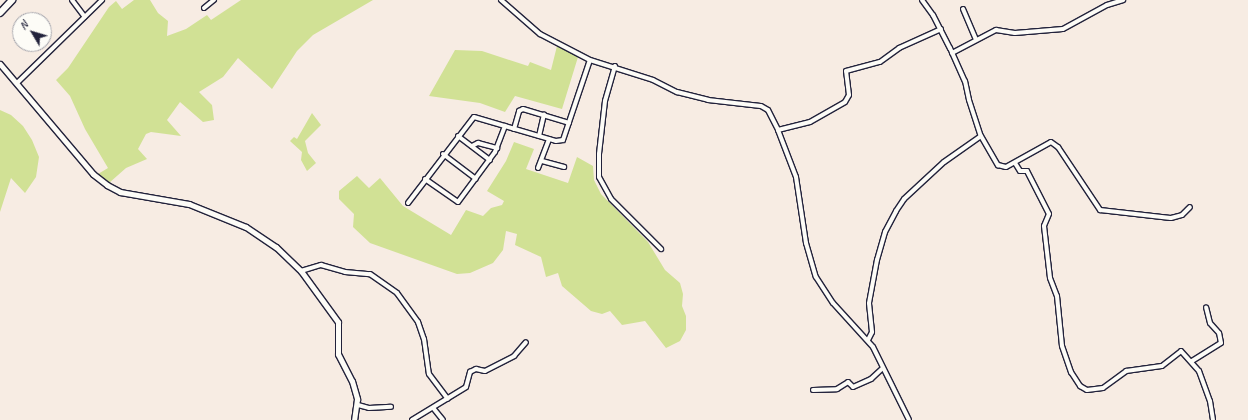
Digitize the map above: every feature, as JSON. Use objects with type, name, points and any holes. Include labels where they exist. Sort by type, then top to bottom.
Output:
[{"type":"main road","points":[[0,13],[12,0]]},
{"type":"street","points":[[72,0],[85,17]]},
{"type":"street","points":[[17,83],[102,0]]},
{"type":"street","points":[[204,8],[214,0]]},
{"type":"street","points":[[500,0],[540,34],[590,60],[615,66],[677,92],[708,100],[761,106],[768,110],[778,130],[796,177],[806,243],[816,277],[833,303],[868,340],[909,420]]},
{"type":"street","points":[[922,0],[941,29],[952,52],[965,81],[969,100],[981,136],[998,165],[1004,168],[1051,142],[1058,147],[1100,210],[1171,218],[1182,215],[1190,207]]},
{"type":"street","points":[[952,52],[996,30],[1015,33],[1063,29],[1107,5],[1123,0]]},
{"type":"street","points":[[963,9],[976,39]]},
{"type":"street","points":[[778,130],[810,122],[845,102],[849,95],[846,71],[880,62],[899,48],[941,29]]},
{"type":"street","points":[[408,203],[458,136],[476,116],[549,139],[563,140],[590,60]]},
{"type":"street","points":[[0,64],[93,174],[107,185],[120,192],[189,204],[246,227],[276,247],[303,273],[338,322],[338,354],[352,380],[358,404],[354,420]]},
{"type":"street","points":[[615,66],[605,101],[599,154],[599,177],[611,199],[661,249]]},
{"type":"street","points":[[514,129],[520,109],[569,123]]},
{"type":"street","points":[[539,136],[544,116]]},
{"type":"street","points":[[425,179],[457,202],[490,160],[497,148],[505,126]]},
{"type":"street","points":[[458,136],[490,160]]},
{"type":"street","points":[[868,340],[872,332],[869,303],[874,284],[877,260],[885,232],[896,211],[904,199],[944,162],[981,136]]},
{"type":"street","points":[[538,168],[542,161],[549,139]]},
{"type":"street","points":[[472,146],[478,143],[497,148]]},
{"type":"street","points":[[444,154],[476,179]]},
{"type":"street","points":[[542,161],[564,167]]},
{"type":"street","points":[[1015,163],[1020,171],[1027,171],[1049,214],[1044,226],[1050,278],[1057,296],[1062,346],[1071,372],[1080,386],[1087,390],[1103,388],[1126,371],[1162,366],[1179,351],[1192,361],[1205,385],[1214,412],[1213,420]]},
{"type":"street","points":[[303,273],[321,265],[345,272],[370,274],[397,293],[418,322],[424,340],[429,374],[448,398]]},
{"type":"street","points":[[1192,361],[1221,343],[1218,333],[1210,323],[1206,307]]},
{"type":"street","points":[[412,420],[434,409],[467,386],[470,372],[476,369],[485,371],[514,356],[526,342]]},
{"type":"street","points":[[813,390],[837,389],[848,382],[853,387],[871,378],[883,368]]},
{"type":"street","points":[[358,404],[376,408],[391,407]]},
{"type":"street","points":[[434,409],[443,420]]},
{"type":"green space","points":[[134,0],[150,0],[158,13],[168,21],[167,36],[186,29],[207,15],[211,20],[241,0],[373,0],[313,35],[297,51],[272,89],[238,58],[223,77],[199,92],[212,105],[214,120],[203,122],[180,102],[167,120],[181,136],[151,132],[146,134],[138,149],[147,159],[126,168],[109,183],[98,174],[108,168],[85,129],[70,96],[56,80],[68,68],[109,7],[116,1],[122,9]]},
{"type":"green space","points":[[557,46],[578,57],[562,109],[515,96],[505,112],[480,103],[429,96],[455,50],[482,51],[528,66],[530,62],[551,70]]},
{"type":"green space","points":[[0,110],[11,115],[23,126],[32,140],[39,157],[36,177],[25,193],[11,178],[0,212]]},
{"type":"green space","points":[[312,113],[321,125],[305,141],[308,153],[316,163],[307,171],[301,160],[302,152],[290,141],[294,137],[297,139]]},
{"type":"green space","points":[[514,142],[534,149],[526,169],[568,183],[577,157],[593,166],[594,180],[601,194],[648,242],[665,270],[680,283],[683,294],[682,306],[686,316],[686,330],[680,341],[666,348],[645,321],[622,325],[610,311],[602,314],[591,311],[562,286],[558,273],[546,277],[541,257],[515,245],[517,234],[506,231],[503,250],[493,263],[470,273],[457,274],[370,243],[353,227],[354,214],[339,199],[339,191],[357,176],[369,188],[380,178],[403,206],[451,235],[466,210],[483,216],[491,208],[502,205],[504,201],[487,191],[506,161]]}]
